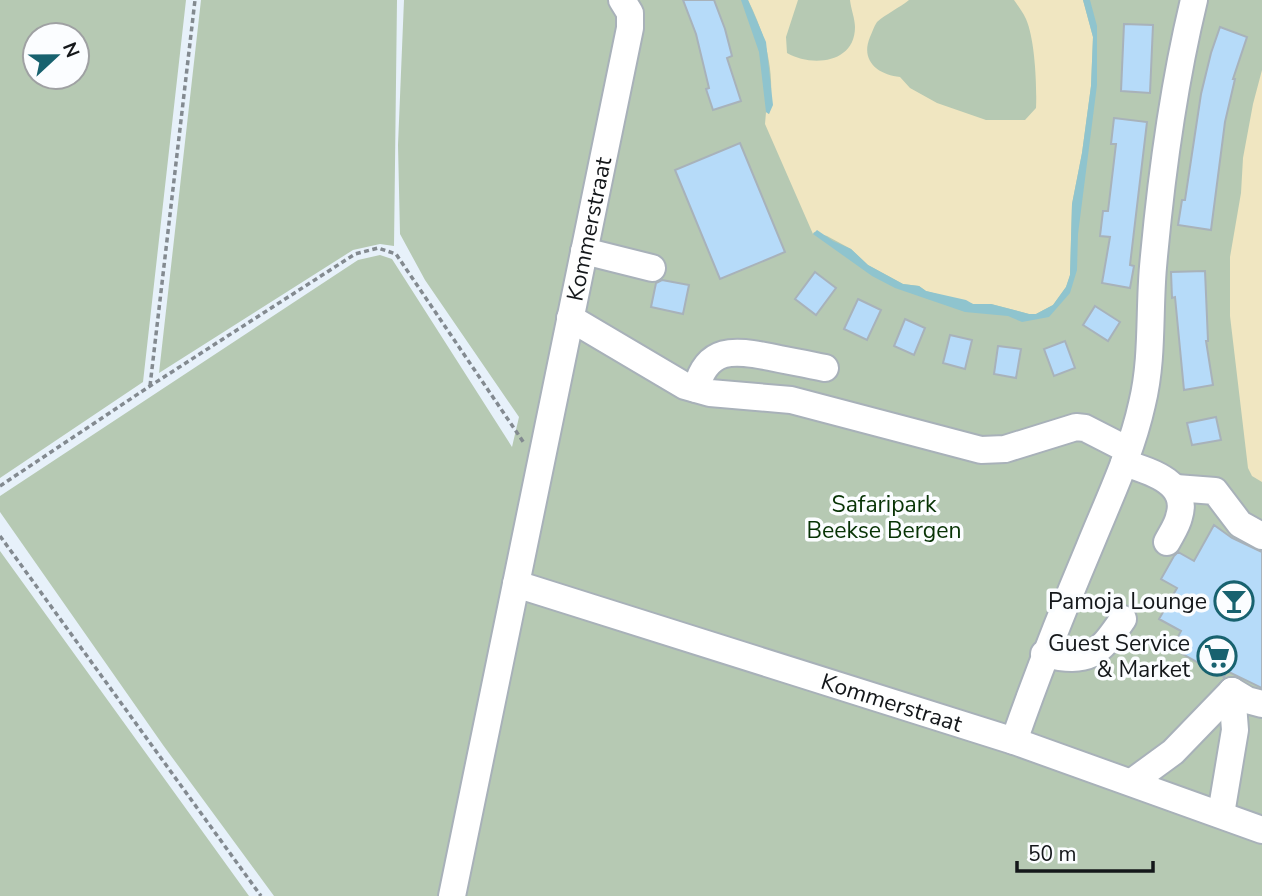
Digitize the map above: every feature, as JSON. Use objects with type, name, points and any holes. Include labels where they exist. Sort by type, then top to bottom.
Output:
[{"type":"street","name":"Kommerstraat","points":[[452,896],[569,318],[631,28],[630,13],[622,0]]},
{"type":"street","points":[[1014,741],[1044,654],[1126,457],[1142,406],[1147,375],[1158,216],[1174,102],[1194,0]]},
{"type":"street","points":[[584,251],[652,268]]},
{"type":"street","points":[[569,318],[673,380],[710,393],[791,400],[981,450],[1005,449],[1076,427],[1084,428],[1176,488],[1215,491],[1240,524],[1262,536]]},
{"type":"street","points":[[696,389],[700,373],[712,359],[740,351],[825,368]]},
{"type":"street","points":[[1167,542],[1179,518],[1181,505],[1176,488]]},
{"type":"street","name":"Kommerstraat","points":[[516,584],[1014,741],[1262,830]]},
{"type":"street","points":[[1044,654],[1068,659],[1090,656],[1108,641],[1123,618]]},
{"type":"street","points":[[1232,691],[1247,700],[1262,704]]},
{"type":"street","points":[[1132,782],[1173,752],[1232,691]]},
{"type":"street","points":[[1221,814],[1235,730],[1232,691]]},
{"type":"path","points":[[150,386],[195,0]]},
{"type":"path","points":[[0,486],[355,254],[378,248],[396,254],[539,466]]},
{"type":"path","points":[[0,536],[261,896]]},
{"type":"green space","points":[[0,0],[186,0],[143,382],[0,478]]},
{"type":"green space","points":[[201,0],[397,0],[394,246],[380,244],[353,250],[159,373]]},
{"type":"green space","name":"Safaripark Beekse Bergen","points":[[404,0],[1262,0],[1262,896],[274,896],[163,745],[0,512],[0,496],[358,260],[380,255],[392,259],[512,447],[519,417],[425,280],[400,234],[398,145]]},
{"type":"green space","points":[[0,551],[249,896],[0,896]]},
{"type":"sand","points":[[748,0],[798,0],[786,37],[787,53],[819,61],[840,55],[848,49],[853,39],[855,24],[850,0],[909,0],[877,22],[867,53],[873,65],[878,70],[900,77],[910,88],[937,103],[986,120],[1025,120],[1036,108],[1035,63],[1032,38],[1025,16],[1014,0],[1083,0],[1093,37],[1091,86],[1072,204],[1070,275],[1066,287],[1053,305],[1036,314],[1029,314],[991,304],[973,304],[926,291],[919,286],[903,284],[868,265],[851,249],[827,236],[814,232],[813,234],[765,124],[771,99],[770,70],[760,27]]},
{"type":"sand","points":[[1262,70],[1262,482],[1252,476],[1248,468],[1230,316],[1230,257],[1241,193],[1243,158]]},
{"type":"water","points":[[741,0],[748,0],[766,42],[773,105],[769,114],[766,112],[759,52]]},
{"type":"water","points":[[1083,0],[1090,0],[1097,26],[1097,85],[1078,234],[1077,270],[1070,293],[1049,317],[1022,322],[1008,316],[965,312],[895,288],[872,276],[813,234],[817,230],[851,249],[868,265],[903,284],[919,286],[926,291],[973,304],[991,304],[1029,314],[1036,314],[1053,305],[1066,287],[1070,275],[1072,204],[1091,86],[1093,37]]},
{"type":"building","points":[[683,0],[714,0],[725,29],[732,56],[727,58],[741,101],[713,110],[706,89],[709,88],[696,34]]},
{"type":"building","points":[[1124,24],[1153,25],[1150,93],[1121,91]]},
{"type":"building","points":[[1220,27],[1247,37],[1233,79],[1211,230],[1178,225],[1182,200],[1185,200],[1201,94]]},
{"type":"building","points":[[1114,118],[1147,122],[1130,265],[1134,266],[1130,288],[1102,283],[1110,237],[1100,236],[1103,211],[1108,211],[1116,144],[1111,144]]},
{"type":"building","points":[[740,143],[785,252],[720,279],[675,170]]},
{"type":"building","points":[[1205,271],[1206,341],[1213,385],[1184,390],[1171,272]]},
{"type":"building","points":[[815,272],[836,288],[816,315],[795,299]]},
{"type":"building","points":[[662,280],[689,285],[683,314],[651,307],[656,283]]},
{"type":"building","points":[[858,299],[881,310],[867,340],[844,329]]},
{"type":"building","points":[[1095,306],[1120,322],[1108,341],[1083,325]]},
{"type":"building","points":[[905,319],[925,328],[914,355],[894,346]]},
{"type":"building","points":[[950,335],[972,340],[965,369],[943,363]]},
{"type":"building","points":[[1065,341],[1075,368],[1054,376],[1044,349]]},
{"type":"building","points":[[998,346],[1021,349],[1016,378],[994,374]]},
{"type":"building","points":[[1216,417],[1221,440],[1192,445],[1187,423]]},
{"type":"building","points":[[1214,525],[1232,538],[1262,552],[1262,688],[1227,671],[1224,677],[1172,648],[1181,631],[1159,619],[1177,588],[1161,579],[1174,556],[1178,552],[1194,561]]},
{"type":"place","name":"Pamoja Lounge","points":[[1234,601]]},
{"type":"place","name":"Guest Service & Market","points":[[1217,656]]}]
